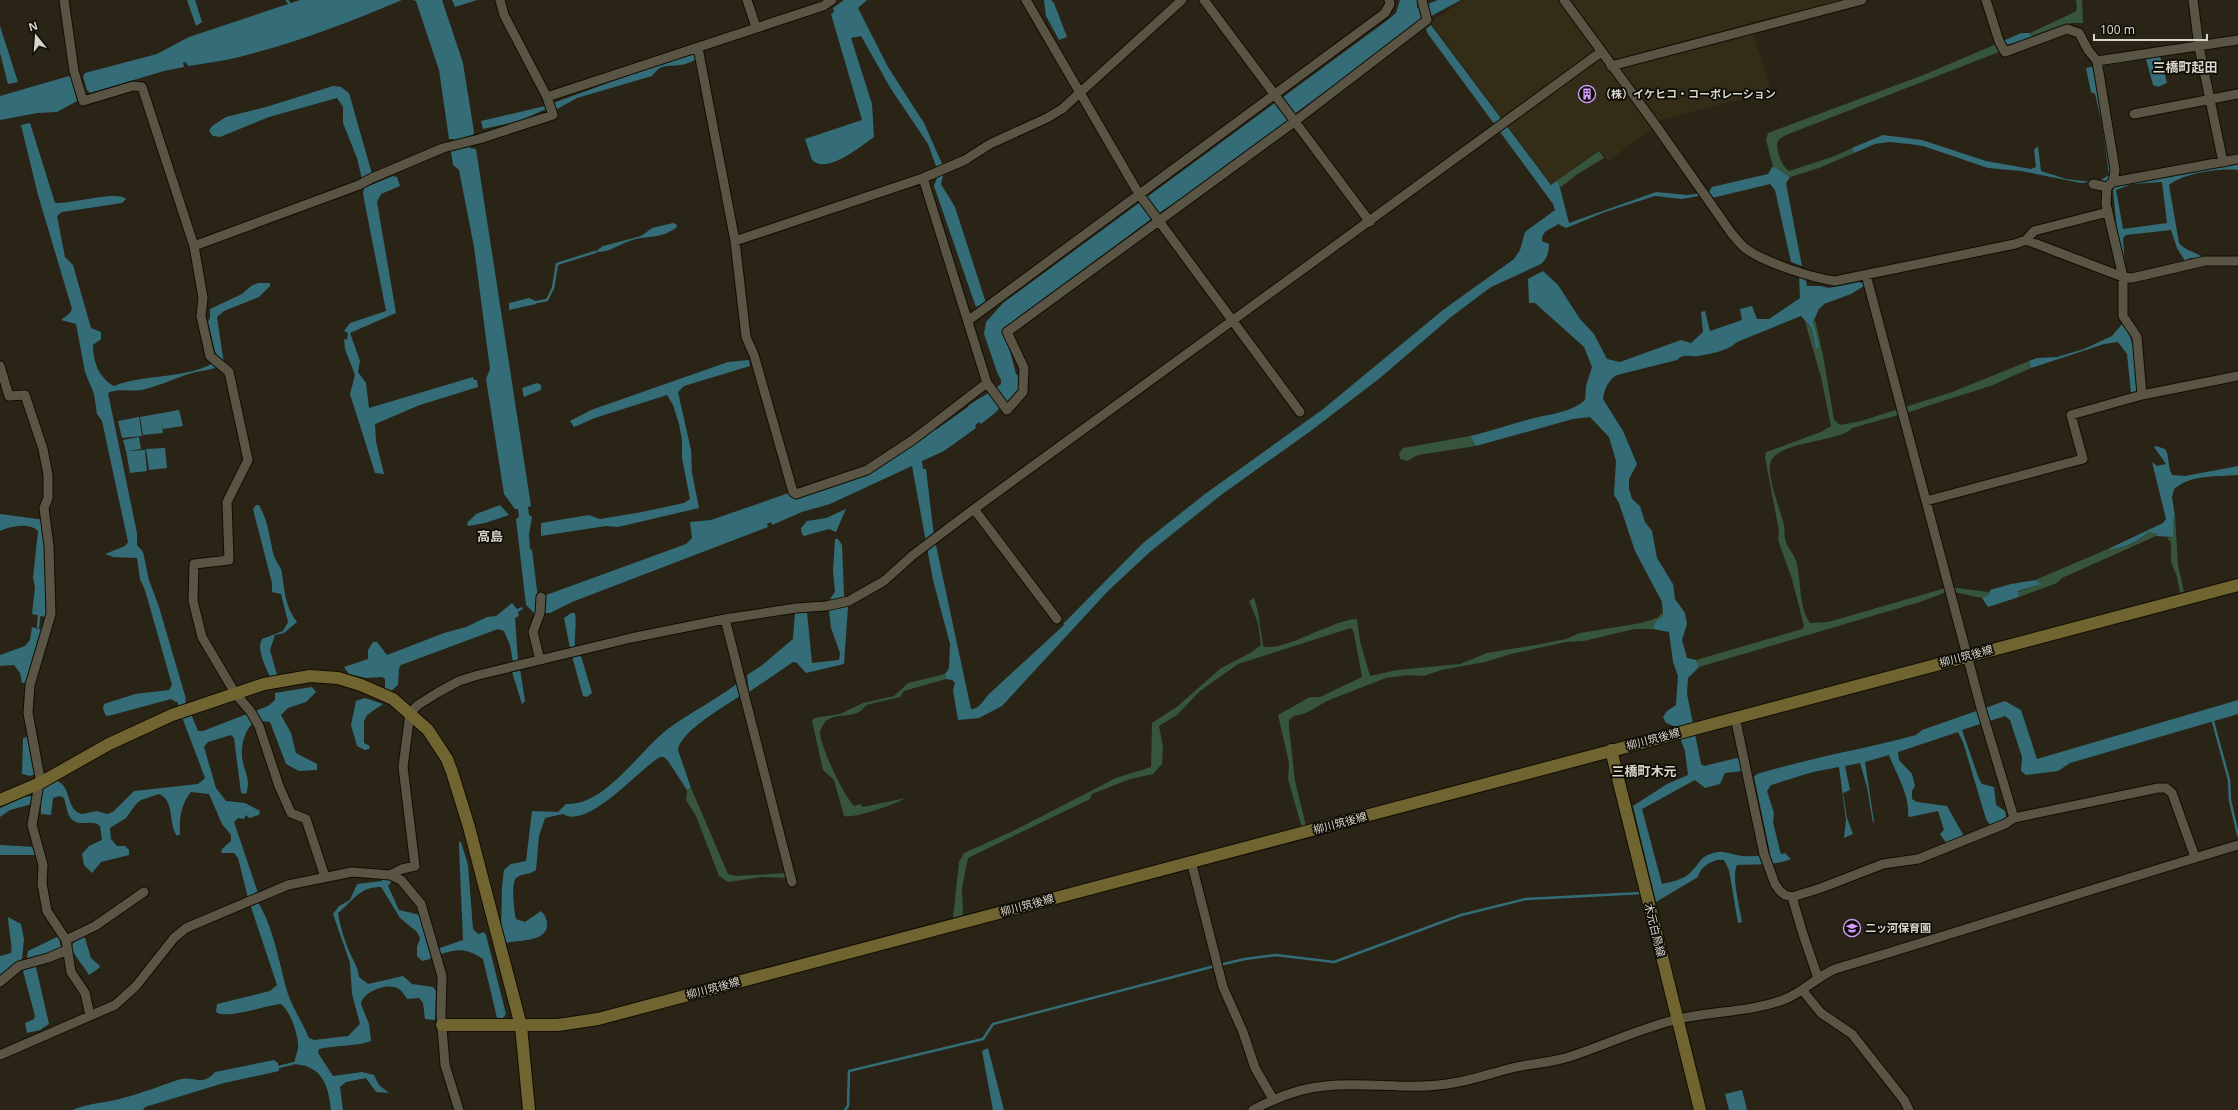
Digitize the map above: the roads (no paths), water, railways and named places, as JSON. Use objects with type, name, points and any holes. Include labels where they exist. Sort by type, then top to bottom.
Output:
[{"type":"main road","name":"柳川筑後線","points":[[442,1025],[558,1025],[603,1017],[1305,832],[1675,732],[2238,585]]},
{"type":"main road","points":[[0,800],[40,783],[109,744],[172,715],[235,693],[291,678],[310,676],[338,678],[379,692],[393,699],[410,713],[435,739],[447,759],[452,772],[469,827],[521,1026],[529,1110]]},
{"type":"main road","name":"木元白鳥線","points":[[1611,750],[1700,1110]]},
{"type":"street","points":[[64,0],[74,71],[83,100],[133,86],[142,87],[194,246],[203,298],[201,316],[210,356],[229,372],[248,460],[227,502],[229,560],[194,564],[193,601],[202,637],[235,693],[251,712],[257,723],[279,786],[291,813],[306,819],[325,877]]},
{"type":"street","points":[[747,0],[756,27]]},
{"type":"street","points":[[547,97],[823,6],[832,0]]},
{"type":"street","points":[[1026,0],[1141,196],[1300,412]]},
{"type":"street","points":[[735,241],[926,176],[965,160],[990,144],[1047,118],[1062,109],[1079,91],[1182,0]]},
{"type":"street","points":[[1204,0],[1370,222]]},
{"type":"street","points":[[969,320],[1141,196],[1385,13],[1390,4],[1389,0]]},
{"type":"street","points":[[1564,0],[1657,127],[1732,234],[1751,251],[1762,258],[1819,279],[1835,281],[2015,244],[2026,240],[2034,231],[2108,212]]},
{"type":"street","points":[[1611,66],[1862,0]]},
{"type":"street","points":[[1986,0],[1999,41],[2005,52],[2067,28],[2079,33],[2088,50],[2097,62],[2115,170],[2110,184],[2108,212],[2123,277],[2123,316],[2137,337],[2142,395]]},
{"type":"street","points":[[2193,0],[2199,47],[2223,162]]},
{"type":"street","points":[[926,176],[987,383],[1007,410],[1023,392],[1024,368],[1007,332],[1157,219],[1293,121],[1427,20],[1422,2]]},
{"type":"street","points":[[194,246],[359,185],[443,148],[479,139],[553,115],[547,97],[501,4]]},
{"type":"street","points":[[2097,62],[2238,40]]},
{"type":"street","points":[[698,48],[735,241],[746,337],[754,355],[793,492],[796,494],[867,470],[914,439],[987,383]]},
{"type":"street","points":[[390,875],[402,869],[415,866],[403,767],[410,713],[418,705],[459,681],[631,638],[725,619],[796,608],[826,606],[849,602],[884,581],[917,552],[974,509],[1370,222],[1506,120],[1601,52]]},
{"type":"street","points":[[2134,114],[2238,94]]},
{"type":"street","points":[[2093,184],[2110,184],[2238,159]]},
{"type":"street","points":[[2026,240],[2123,277],[2132,278],[2204,261],[2238,261]]},
{"type":"street","points":[[1866,274],[1981,708],[2014,818]]},
{"type":"street","points":[[0,366],[9,396],[25,395],[43,449],[48,475],[48,498],[44,508],[49,546],[51,614],[30,685],[28,714],[40,783],[32,825],[43,865],[42,884],[47,911],[66,945],[71,972],[85,993],[90,1015]]},
{"type":"street","points":[[1926,501],[2083,459],[2071,415],[2142,395],[2238,376]]},
{"type":"street","points":[[974,509],[1057,619]]},
{"type":"street","points":[[540,660],[533,632],[540,613],[541,597]]},
{"type":"street","points":[[725,619],[792,882]]},
{"type":"street","points":[[1735,717],[1768,869],[1780,891],[1792,897],[1821,888],[1883,864],[1918,859],[2005,824],[2014,818],[2094,803],[2115,796],[2166,788],[2172,793],[2195,857]]},
{"type":"street","points":[[1253,1110],[1273,1099],[1308,1088],[1363,1085],[1406,1088],[1453,1083],[1490,1075],[1511,1068],[1571,1056],[1598,1045],[1677,1019],[1761,1006],[1783,1000],[1804,990],[1816,980],[1835,969],[2238,845]]},
{"type":"street","points":[[1191,861],[1223,987],[1243,1032],[1255,1068],[1273,1099]]},
{"type":"street","points":[[0,1055],[115,1005],[136,986],[174,938],[180,933],[288,885],[352,872],[390,875],[401,880],[421,904],[436,953],[442,976],[442,1025],[445,1065],[459,1110]]},
{"type":"street","points":[[0,982],[19,966],[48,958],[144,892]]},
{"type":"street","points":[[1792,897],[1816,980]]},
{"type":"street","points":[[1804,990],[1821,1013],[1852,1034],[1904,1100],[1909,1110]]},
{"type":"water","points":[[187,0],[195,0],[202,22],[196,26]]},
{"type":"water","points":[[300,0],[402,0],[324,31],[263,50],[229,59],[188,66],[186,62],[183,63],[184,67],[164,71],[90,93],[87,90],[83,77],[85,73],[157,54],[189,37]]},
{"type":"water","points":[[413,0],[442,0],[463,63],[474,132],[473,135],[468,136],[470,148],[476,149],[531,506],[528,507],[529,515],[532,517],[529,534],[530,549],[532,550],[538,598],[686,544],[692,538],[690,522],[711,520],[867,466],[903,440],[937,429],[1001,384],[1001,380],[984,334],[986,322],[1003,303],[1385,22],[1396,13],[1400,0],[1417,0],[1417,8],[1438,0],[1461,0],[1424,20],[1297,112],[1282,125],[1282,127],[1252,147],[1252,149],[1235,161],[1234,159],[1224,167],[1224,170],[1162,211],[1004,328],[1016,374],[1019,376],[1020,386],[1016,397],[1003,404],[995,413],[981,424],[979,422],[975,426],[976,428],[944,451],[922,461],[923,469],[926,469],[934,536],[971,709],[979,706],[988,695],[1064,625],[1063,624],[1143,543],[1205,494],[1322,410],[1443,310],[1514,259],[1520,250],[1525,232],[1555,210],[1553,204],[1428,34],[1426,29],[1431,25],[1551,185],[1556,181],[1559,184],[1569,223],[1656,192],[1687,195],[1709,192],[1712,187],[1768,174],[1773,166],[1790,177],[1786,183],[1802,266],[1791,262],[1775,190],[1770,184],[1712,198],[1709,194],[1682,199],[1655,196],[1605,212],[1566,228],[1558,224],[1547,230],[1542,237],[1542,241],[1549,244],[1549,247],[1546,258],[1541,264],[1491,287],[1451,317],[1380,378],[1312,430],[1221,495],[1151,551],[1108,591],[1002,706],[979,718],[958,720],[953,690],[955,683],[952,680],[946,679],[945,674],[949,668],[950,644],[933,580],[912,466],[830,504],[802,512],[772,525],[771,522],[767,524],[768,527],[572,602],[550,613],[534,613],[526,605],[516,519],[519,517],[518,509],[515,509],[504,494],[486,379],[490,369],[474,247],[459,170],[453,165],[451,151],[456,151],[454,139],[449,139],[439,70],[416,1]]},
{"type":"water","points":[[452,0],[477,0],[455,7]]},
{"type":"water","points":[[844,0],[867,0],[858,8],[888,67],[924,123],[943,166],[944,171],[941,184],[955,207],[986,303],[976,307],[934,186],[938,175],[928,144],[891,89],[861,36],[851,38],[872,104],[874,137],[844,158],[835,162],[818,164],[812,160],[805,139],[862,120],[831,14],[834,12],[833,8]]},
{"type":"water","points":[[1044,0],[1051,0],[1054,3],[1067,37],[1059,40],[1046,16]]},
{"type":"water","points":[[0,26],[18,82],[8,84],[0,53]]},
{"type":"water","points":[[2021,33],[2030,33],[2032,37],[2016,43],[2003,45],[2001,42]]},
{"type":"water","points":[[695,54],[698,59],[675,66],[662,67],[652,76],[577,98],[557,109],[553,106],[519,121],[483,129],[481,121],[545,106],[649,68]]},
{"type":"water","points":[[2160,56],[2167,83],[2158,87],[2153,85],[2146,59],[2101,66],[2112,178],[2109,184],[2102,182],[2101,180],[2109,175],[2102,124],[2095,94],[2091,92],[2086,68],[2139,58]]},
{"type":"water","points":[[69,76],[73,81],[77,101],[57,112],[37,113],[0,120],[0,96]]},
{"type":"water","points":[[333,86],[341,87],[349,93],[372,174],[362,179],[357,158],[343,123],[343,107],[337,98],[269,117],[220,137],[213,136],[209,131],[212,126],[226,117],[266,107]]},
{"type":"water","points":[[30,123],[55,203],[114,196],[126,199],[122,203],[62,212],[57,216],[65,257],[73,265],[91,328],[101,332],[101,339],[93,345],[93,351],[98,369],[104,379],[109,383],[114,386],[140,379],[182,373],[208,366],[219,359],[215,352],[208,322],[210,318],[210,309],[242,294],[251,286],[258,283],[270,283],[270,286],[259,297],[224,311],[217,317],[224,364],[142,390],[116,391],[108,393],[137,533],[137,545],[143,552],[149,580],[159,607],[186,699],[176,702],[171,699],[106,716],[103,709],[104,704],[135,694],[169,690],[172,685],[145,590],[140,579],[137,558],[113,557],[105,554],[125,546],[128,542],[102,421],[97,414],[94,394],[85,372],[76,324],[61,320],[70,313],[72,309],[38,195],[21,125]]},
{"type":"water","points":[[1883,135],[1922,140],[1986,161],[2031,169],[2036,167],[2034,150],[2038,146],[2041,171],[2066,179],[2091,182],[2081,183],[2021,171],[1988,168],[1923,146],[1909,144],[1889,142],[1875,144],[1854,153],[1852,148]]},
{"type":"water","points":[[2238,164],[2238,170],[2202,172],[2184,177],[2169,185],[2179,243],[2203,258],[2190,258],[2185,261],[2177,248],[2171,230],[2126,235],[2123,238],[2125,271],[2117,230],[2113,190],[2115,186]],"holes":[[[2162,182],[2167,223],[2123,229],[2116,190],[2132,184]]]},
{"type":"water","points":[[393,176],[397,177],[400,186],[381,194],[377,202],[396,313],[350,333],[360,361],[358,372],[366,383],[369,408],[473,377],[474,380],[477,380],[478,387],[420,405],[375,424],[376,442],[384,474],[375,473],[350,394],[355,375],[345,349],[344,339],[347,340],[348,333],[344,331],[350,323],[386,311],[363,194],[364,188]]},
{"type":"water","points":[[673,223],[676,224],[677,227],[664,234],[640,238],[608,250],[595,252],[603,246],[641,236],[652,228]]},
{"type":"water","points":[[1543,271],[1558,285],[1580,319],[1594,334],[1607,359],[1620,362],[1681,340],[1691,343],[1703,332],[1701,312],[1705,311],[1710,331],[1742,320],[1740,309],[1752,306],[1757,319],[1769,319],[1800,298],[1799,274],[1805,276],[1807,286],[1829,288],[1859,282],[1863,283],[1864,286],[1851,294],[1824,304],[1819,309],[1813,322],[1819,347],[1816,348],[1812,329],[1801,316],[1737,342],[1729,348],[1719,352],[1698,356],[1684,356],[1677,360],[1617,375],[1609,382],[1604,392],[1603,399],[1623,431],[1637,464],[1629,479],[1629,489],[1632,499],[1640,506],[1645,522],[1652,531],[1657,558],[1673,584],[1675,599],[1685,613],[1687,624],[1682,640],[1687,658],[1696,660],[1699,667],[1688,678],[1687,694],[1701,764],[1704,766],[1737,758],[1743,761],[1743,771],[1725,773],[1720,784],[1705,788],[1695,780],[1642,809],[1662,884],[1684,877],[1690,873],[1707,855],[1718,852],[1749,856],[1770,853],[1754,777],[1757,774],[1916,735],[1922,730],[2005,701],[2021,710],[2037,759],[2238,700],[2238,714],[2070,763],[2058,771],[2026,775],[2021,771],[2022,757],[2010,720],[2005,716],[1962,730],[1979,779],[1982,784],[1994,787],[1996,805],[2005,811],[2007,820],[1992,828],[1986,819],[1963,742],[1958,732],[1898,752],[1899,760],[1912,774],[1915,786],[1912,791],[1912,799],[1917,802],[1947,806],[1965,838],[1947,844],[1940,834],[1944,830],[1938,811],[1910,817],[1908,816],[1905,792],[1889,755],[1865,762],[1873,823],[1867,787],[1860,763],[1845,766],[1850,790],[1843,793],[1847,818],[1853,834],[1844,838],[1846,820],[1839,767],[1813,772],[1771,785],[1767,791],[1774,813],[1773,822],[1780,851],[1781,854],[1785,853],[1791,859],[1771,864],[1737,865],[1735,870],[1735,884],[1742,922],[1738,923],[1729,870],[1724,860],[1716,860],[1708,864],[1699,873],[1698,877],[1656,902],[1633,806],[1667,784],[1688,775],[1685,751],[1676,727],[1666,723],[1663,717],[1667,711],[1676,705],[1678,676],[1673,662],[1669,632],[1653,629],[1655,622],[1663,616],[1662,602],[1635,551],[1619,503],[1614,495],[1616,461],[1609,437],[1590,417],[1573,419],[1476,446],[1470,436],[1565,411],[1579,405],[1585,400],[1586,386],[1592,367],[1584,347],[1535,303],[1529,303],[1528,279]]},
{"type":"water","points":[[529,298],[536,301],[536,304],[509,310],[509,303]]},
{"type":"water","points":[[2123,323],[2128,331],[2135,356],[2137,392],[2131,393],[2127,354],[2118,342],[2104,344],[2031,368],[2029,361],[2037,358],[2057,357],[2084,349],[2112,336]]},
{"type":"water","points":[[749,360],[750,366],[684,386],[678,392],[691,450],[692,473],[699,508],[618,527],[606,526],[541,536],[541,523],[589,515],[600,519],[684,503],[690,499],[682,458],[682,440],[679,424],[673,405],[667,395],[595,418],[574,427],[570,421],[591,410],[728,362]]},
{"type":"water","points":[[537,383],[541,385],[541,390],[524,397],[522,388]]},
{"type":"water","points":[[179,410],[183,426],[163,429],[162,424],[163,433],[143,435],[140,417]]},
{"type":"water","points":[[139,417],[142,436],[122,438],[118,421]]},
{"type":"water","points":[[139,437],[141,449],[126,451],[123,440]]},
{"type":"water","points":[[2156,446],[2165,449],[2167,452],[2172,475],[2185,476],[2238,466],[2238,475],[2204,477],[2188,481],[2174,489],[2172,497],[2175,516],[2173,516],[2173,537],[2156,536],[2157,534],[2149,532],[2130,544],[2119,548],[2108,549],[2163,523],[2166,519],[2152,462],[2157,466],[2166,464],[2154,447]]},
{"type":"water","points":[[165,448],[167,468],[149,470],[146,449]]},
{"type":"water","points":[[145,450],[147,471],[130,473],[126,451]]},
{"type":"water","points":[[256,505],[259,505],[265,518],[274,556],[280,566],[288,605],[297,622],[284,633],[275,635],[270,650],[277,675],[270,677],[262,658],[260,643],[262,639],[283,631],[288,622],[281,594],[272,592],[272,583],[253,509]]},
{"type":"water","points":[[500,505],[509,515],[485,523],[468,526],[467,523],[476,514]]},
{"type":"water","points":[[846,509],[836,532],[829,529],[804,536],[802,534],[801,528],[807,521],[826,518]]},
{"type":"water","points":[[0,514],[45,520],[45,573],[48,607],[45,617],[32,614],[35,587],[33,578],[38,531],[30,526],[14,526],[0,531]]},
{"type":"water","points":[[835,539],[838,539],[842,545],[844,595],[848,606],[844,664],[806,673],[797,663],[793,662],[749,692],[747,675],[761,666],[793,639],[795,613],[807,612],[812,663],[839,660],[840,653],[831,628],[829,610],[830,599],[835,592],[833,571]]},
{"type":"water","points":[[2035,580],[2041,584],[2018,591],[2019,597],[1988,607],[1982,598],[1989,595],[1990,590],[2011,584]]},
{"type":"water","points":[[512,603],[517,609],[522,607],[523,609],[518,612],[519,616],[515,618],[518,661],[513,662],[510,645],[504,631],[498,629],[401,665],[399,668],[398,685],[391,691],[385,688],[385,679],[382,677],[366,678],[349,674],[344,667],[368,659],[368,650],[373,642],[377,642],[387,655],[444,633],[466,627],[487,617],[496,616]]},
{"type":"water","points":[[571,613],[575,613],[576,626],[575,647],[570,648],[564,618]]},
{"type":"water","points":[[32,627],[43,630],[29,682],[22,683],[20,673],[14,665],[0,666],[0,655],[25,646],[30,640]]},
{"type":"water","points":[[579,654],[582,659],[592,693],[587,697],[583,696],[572,656]]},
{"type":"water","points":[[520,669],[525,701],[522,704],[512,672]]},
{"type":"water","points":[[738,683],[741,695],[695,727],[681,743],[678,750],[691,788],[687,790],[668,761],[664,757],[660,757],[613,796],[586,814],[573,817],[563,814],[545,818],[539,836],[536,870],[516,878],[514,881],[513,892],[516,919],[525,922],[541,911],[547,921],[546,931],[542,935],[531,939],[505,943],[501,930],[504,870],[511,864],[526,861],[532,811],[558,812],[566,804],[581,802],[596,796],[623,774],[660,735]]},
{"type":"water","points":[[312,687],[316,692],[306,702],[288,708],[281,715],[291,733],[296,753],[317,764],[317,770],[299,771],[286,764],[270,722],[258,721],[247,730],[243,741],[242,760],[248,788],[246,794],[241,793],[234,738],[231,735],[208,742],[204,747],[216,788],[226,801],[245,803],[260,811],[259,815],[249,818],[246,815],[244,819],[238,818],[234,822],[258,893],[258,902],[264,912],[276,946],[288,994],[309,1038],[314,1040],[348,1036],[360,1024],[352,994],[350,963],[333,914],[339,906],[350,900],[357,884],[382,881],[382,877],[392,881],[388,886],[399,910],[420,915],[431,951],[463,940],[459,842],[461,842],[468,865],[473,929],[478,934],[484,932],[486,935],[506,1014],[503,1018],[497,1018],[483,959],[469,952],[458,950],[432,956],[430,959],[422,961],[417,956],[417,947],[420,938],[417,932],[400,918],[381,887],[374,887],[362,892],[338,913],[344,937],[359,977],[368,984],[403,976],[412,984],[433,987],[436,991],[435,1020],[425,1019],[423,1003],[419,998],[407,999],[400,990],[395,987],[383,987],[366,995],[361,1004],[369,1024],[371,1041],[319,1049],[318,1053],[333,1076],[362,1072],[374,1075],[379,1085],[389,1093],[376,1092],[366,1078],[346,1082],[340,1087],[343,1110],[331,1110],[326,1085],[319,1074],[307,1066],[295,1064],[298,1049],[296,1031],[291,1018],[281,1004],[228,1014],[216,1012],[217,1004],[270,991],[277,985],[248,898],[238,858],[234,853],[221,853],[222,849],[231,841],[231,835],[222,824],[209,794],[191,792],[183,807],[180,817],[180,834],[177,836],[174,831],[167,801],[164,797],[159,794],[141,800],[136,804],[126,818],[110,828],[111,839],[117,846],[125,846],[129,850],[129,855],[101,862],[92,873],[84,865],[82,854],[89,846],[102,840],[100,826],[93,823],[73,821],[68,813],[64,798],[60,796],[53,798],[51,815],[41,814],[41,805],[32,804],[10,810],[0,817],[0,808],[23,797],[41,795],[43,789],[57,781],[65,788],[73,808],[82,814],[97,811],[107,814],[113,812],[134,791],[198,784],[205,778],[182,717],[191,714],[198,731],[203,731],[268,706],[275,700],[275,693]]},
{"type":"water","points":[[365,698],[383,704],[367,715],[364,721],[364,743],[370,746],[369,749],[365,750],[357,746],[351,725],[356,701]]},
{"type":"water","points":[[27,737],[35,774],[30,776],[22,774],[23,738]]},
{"type":"water","points":[[0,845],[35,847],[36,855],[0,855]]},
{"type":"water","points":[[8,917],[21,924],[24,939],[22,959],[0,978],[0,956],[11,953]]},
{"type":"water","points":[[84,935],[91,958],[100,966],[89,975],[71,949],[74,940]]},
{"type":"water","points":[[57,937],[59,938],[61,948],[33,959],[27,958],[28,951]]},
{"type":"water","points":[[35,963],[49,1024],[40,1030],[27,1033],[25,1023],[34,1019],[35,1016],[22,967]]},
{"type":"water","points":[[988,1048],[1004,1110],[993,1110],[982,1051]]},
{"type":"water","points":[[274,1060],[278,1063],[279,1071],[224,1083],[145,1107],[143,1110],[72,1110],[84,1106],[117,1100],[181,1079],[186,1078],[202,1080],[206,1079],[215,1072]]},
{"type":"water","points":[[1742,1090],[1747,1110],[1729,1110],[1725,1094]]},
{"type":"waterway","points":[[537,302],[547,300],[553,288],[557,264],[595,252]]},
{"type":"waterway","points":[[38,627],[39,616]]},
{"type":"waterway","points":[[181,700],[186,715]]},
{"type":"waterway","points":[[2212,718],[2229,780],[2230,800],[2238,835]]},
{"type":"waterway","points":[[1219,965],[1245,959],[1276,955],[1334,962],[1461,915],[1526,899],[1642,893]]},
{"type":"waterway","points":[[845,1110],[848,1106],[849,1071],[983,1039],[993,1024],[1215,966]]},
{"type":"waterway","points":[[279,1067],[295,1063]]},
{"type":"place","name":"（株）イケヒコ・コーポレーション","points":[[1587,94]]},
{"type":"place","name":"二ッ河保育園","points":[[1852,928]]},
{"type":"district","name":"三橋町起田","points":[[2185,67]]},
{"type":"district","name":"高島","points":[[490,536]]},
{"type":"district","name":"三橋町木元","points":[[1644,771]]}]
